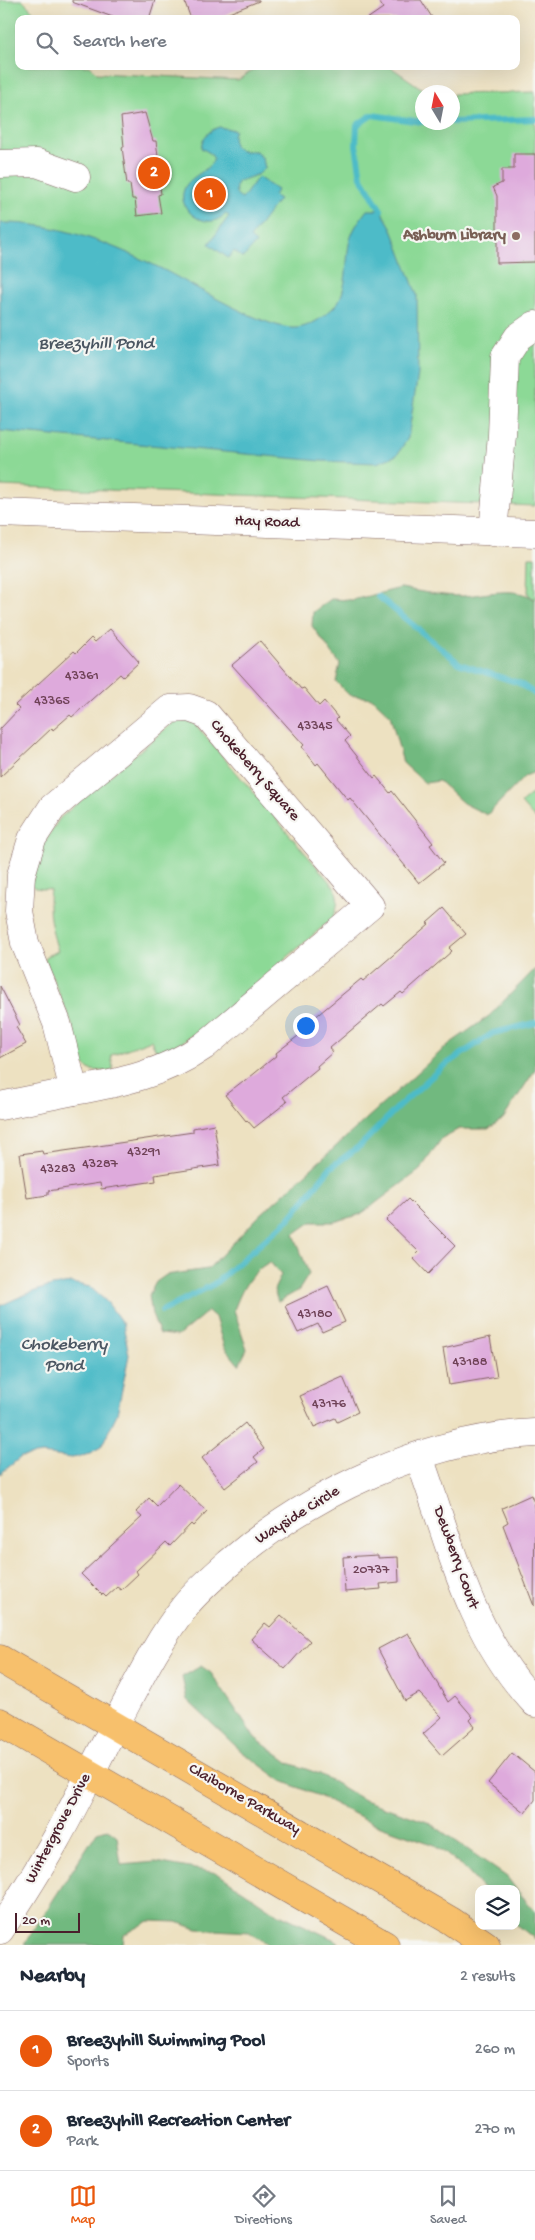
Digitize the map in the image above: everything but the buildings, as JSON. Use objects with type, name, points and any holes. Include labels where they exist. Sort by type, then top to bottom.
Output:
[{"type":"main road","name":"Claiborne Parkway","points":[[0,1659],[451,1921],[486,1945]]},
{"type":"main road","points":[[0,1722],[385,1945]]},
{"type":"street","points":[[0,164],[37,163],[76,177]]},
{"type":"street","points":[[493,532],[502,435],[505,358],[518,337],[535,325]]},
{"type":"street","name":"Hay Road","points":[[0,513],[535,533]]},
{"type":"street","name":"Chokeberry Square","points":[[0,1106],[123,1082],[177,1063],[212,1040],[370,906],[206,714],[189,708],[170,709],[52,808],[32,839],[26,857],[19,893],[19,911],[25,943],[57,1023],[74,1091]]},
{"type":"street","name":"Wayside Circle","points":[[115,1725],[142,1674],[172,1624],[200,1589],[256,1540],[292,1516],[356,1480],[419,1457],[475,1441],[535,1433]]},
{"type":"street","name":"Dewberry Court","points":[[419,1457],[460,1579],[486,1637],[520,1687],[535,1703]]},
{"type":"street","name":"Wintergrove Drive","points":[[0,1930],[56,1839],[115,1725]]},
{"type":"green space","points":[[0,0],[22,0],[37,15],[15,15],[15,70],[94,70],[97,73],[238,80],[253,70],[395,70],[417,85],[415,85],[415,130],[460,130],[460,94],[535,92],[535,506],[0,486]]},
{"type":"green space","points":[[529,557],[535,557],[535,600],[528,594]]},
{"type":"green space","points":[[401,588],[455,596],[510,592],[528,595],[535,600],[535,772],[525,776],[487,815],[463,803],[439,781],[425,783],[403,763],[390,715],[372,698],[349,695],[336,682],[340,664],[312,626],[313,612],[331,599],[352,600]]},
{"type":"green space","points":[[185,720],[195,724],[335,888],[337,896],[336,910],[333,918],[212,1022],[173,1048],[160,1053],[157,1052],[151,1040],[111,1055],[112,1072],[90,1070],[83,1064],[73,1027],[45,960],[46,956],[58,951],[50,921],[50,890],[35,888],[31,885],[42,846],[60,818],[175,721]]},
{"type":"green space","points":[[535,791],[535,819],[521,803]]},
{"type":"green space","points":[[535,969],[535,1070],[503,1119],[488,1129],[459,1129],[442,1138],[420,1170],[361,1214],[334,1222],[311,1222],[294,1234],[309,1274],[299,1290],[278,1302],[274,1290],[281,1275],[270,1262],[252,1276],[240,1295],[234,1310],[247,1349],[239,1365],[224,1347],[215,1317],[208,1311],[178,1336],[160,1334],[152,1315],[149,1295],[156,1282],[166,1275],[208,1269],[259,1216],[448,1045],[489,1016]]},
{"type":"green space","points":[[201,1666],[211,1673],[254,1737],[289,1763],[320,1774],[364,1800],[430,1823],[507,1877],[513,1885],[479,1885],[466,1870],[435,1845],[375,1824],[321,1797],[282,1781],[241,1751],[187,1700],[182,1677]]},
{"type":"green space","points":[[108,1829],[117,1836],[121,1865],[156,1862],[217,1873],[273,1911],[335,1940],[341,1945],[270,1945],[249,1932],[197,1929],[177,1922],[149,1921],[124,1935],[123,1945],[24,1945],[97,1832]]},
{"type":"green space","points":[[520,1894],[535,1911],[535,1939],[520,1927]]},
{"type":"water","points":[[219,127],[235,130],[233,135],[234,146],[241,151],[256,151],[263,159],[265,168],[259,174],[237,182],[236,194],[242,199],[258,177],[277,190],[274,196],[279,199],[250,238],[256,243],[243,258],[234,251],[228,258],[209,244],[229,216],[226,214],[216,220],[204,221],[192,215],[183,199],[183,193],[188,183],[207,168],[214,159],[210,153],[201,148],[207,135]]},
{"type":"water","name":"Breezyhill Pond","points":[[367,210],[381,210],[391,227],[417,295],[418,374],[408,438],[397,455],[377,463],[321,461],[0,431],[0,223],[43,226],[104,243],[162,269],[249,315],[284,327],[297,328],[318,320],[331,310],[339,300],[345,283],[350,240],[357,224]]},
{"type":"water","name":"Chokeberry Pond","points":[[72,1283],[90,1287],[107,1302],[123,1324],[129,1355],[117,1414],[101,1447],[86,1455],[72,1458],[42,1454],[21,1457],[0,1474],[0,1306],[35,1291]]},
{"type":"waterway","points":[[381,210],[361,177],[356,145],[357,125],[372,115],[415,121]]},
{"type":"waterway","points":[[460,122],[535,119]]},
{"type":"waterway","points":[[378,596],[460,664],[519,683],[535,694]]},
{"type":"waterway","points":[[162,1311],[214,1284],[289,1219],[330,1168],[361,1145],[399,1106],[441,1068],[493,1033],[535,1023]]},
{"type":"place","name":"Breezyhill Recreation Center","points":[[154,173]]},
{"type":"place","name":"Breezyhill Swimming Pool","points":[[210,194]]},
{"type":"place","name":"Ashburn Library","points":[[516,236]]}]
